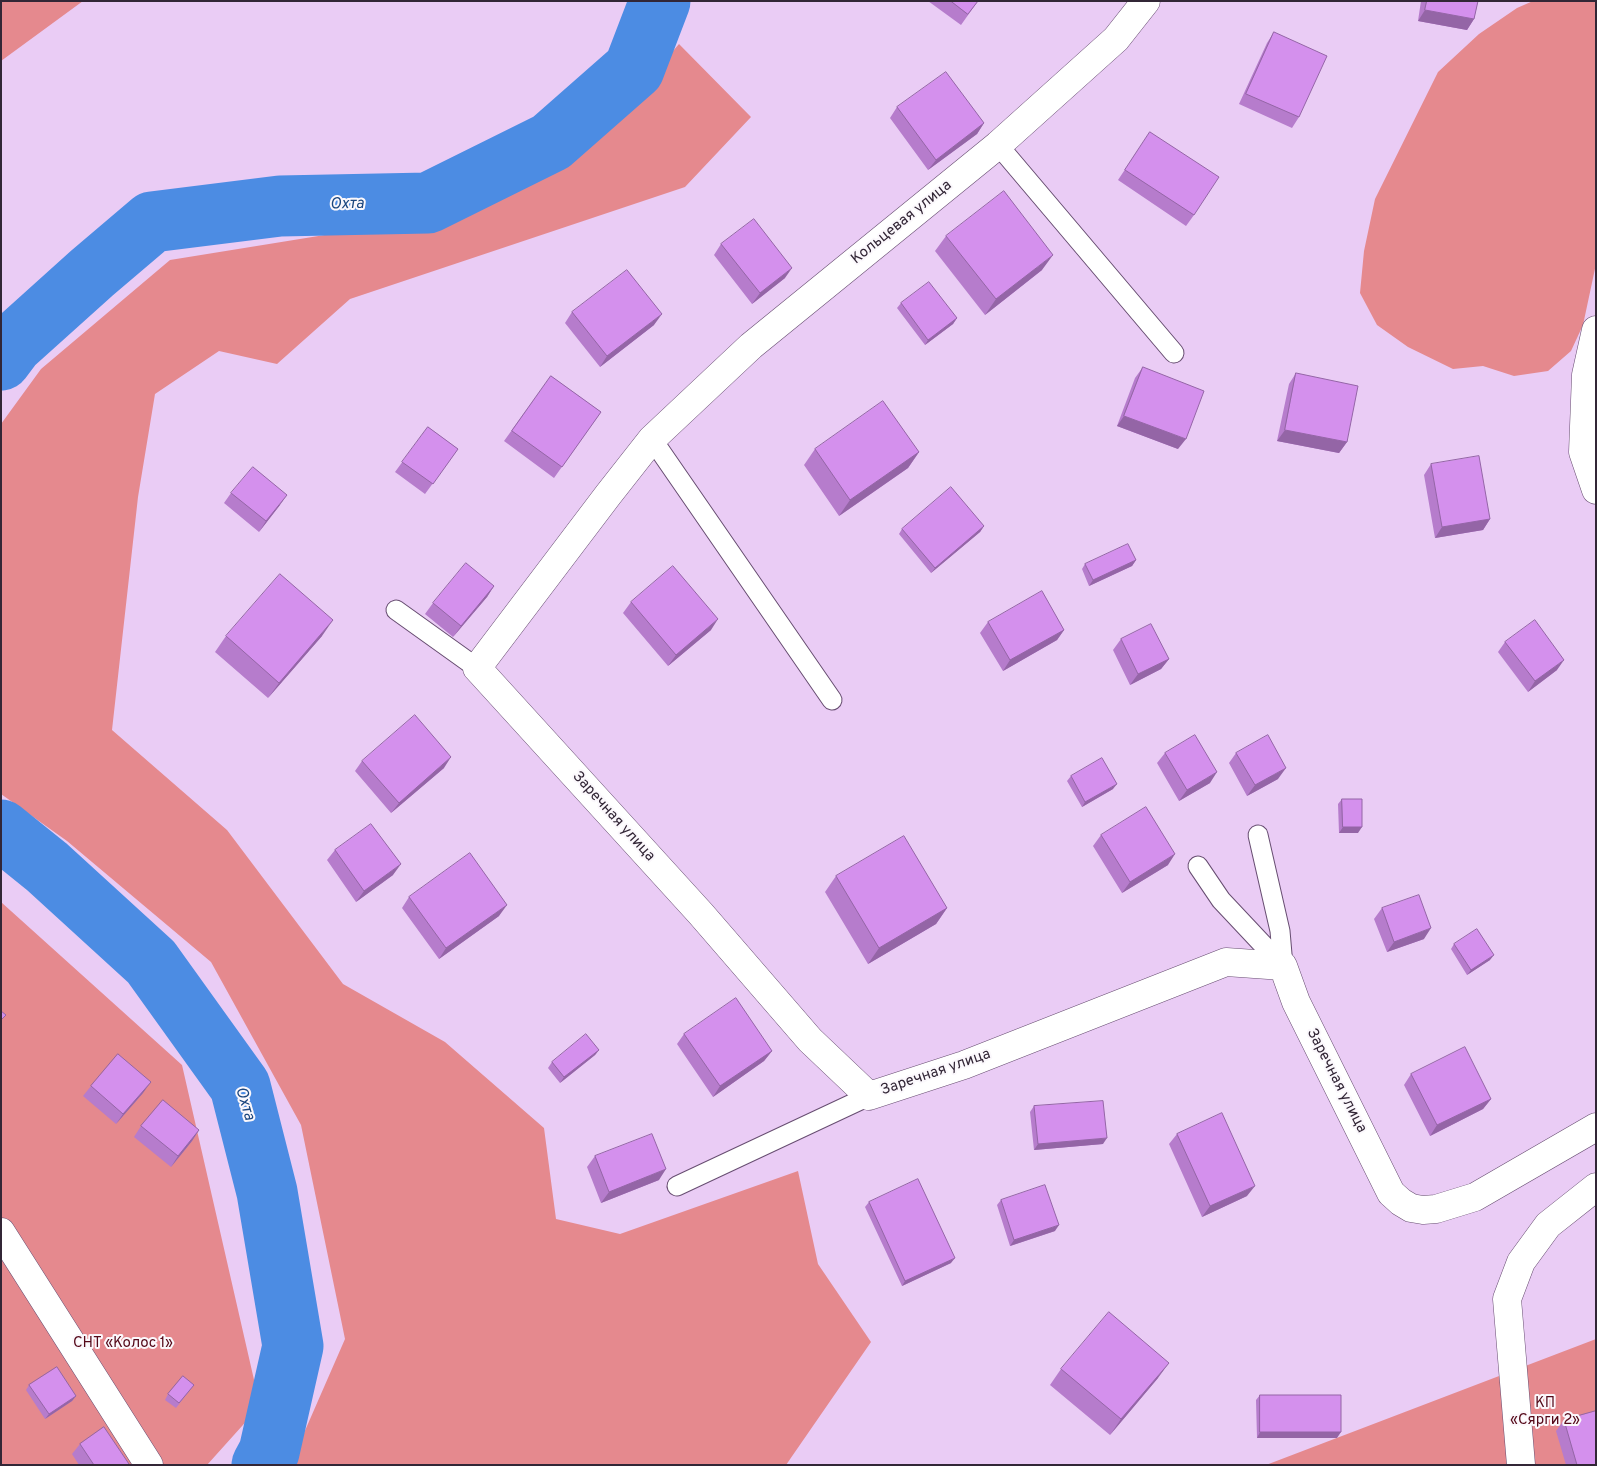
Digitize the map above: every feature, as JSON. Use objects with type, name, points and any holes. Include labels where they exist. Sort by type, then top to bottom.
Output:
[{"type":"street","name":"Кольцевая улица","points":[[652,439],[751,346],[998,145],[1116,39],[1146,1]]},
{"type":"street","points":[[1596,330],[1586,375],[1583,452],[1596,490]]},
{"type":"street","points":[[477,668],[652,439]]},
{"type":"street","name":"Заречная улица","points":[[477,668],[701,914],[810,1040],[870,1096],[964,1065],[1226,962],[1283,966],[1296,1002],[1391,1193],[1411,1208],[1423,1210],[1436,1209],[1475,1197],[1596,1127]]},
{"type":"street","points":[[1521,1465],[1507,1299],[1521,1262],[1548,1225],[1596,1187]]},
{"type":"street","points":[[1,1232],[149,1465]]},
{"type":"lane","points":[[998,145],[1174,353]]},
{"type":"lane","points":[[652,439],[832,700]]},
{"type":"lane","points":[[396,610],[477,668]]},
{"type":"lane","points":[[1258,835],[1280,931],[1283,966]]},
{"type":"lane","points":[[1198,866],[1220,900],[1283,966]]},
{"type":"lane","points":[[677,1186],[870,1096]]},
{"type":"green space","points":[[1,1],[83,1],[1,61]]},
{"type":"green space","points":[[1533,1],[1596,1],[1596,264],[1583,325],[1571,351],[1548,371],[1514,376],[1483,366],[1453,369],[1408,347],[1377,325],[1360,293],[1364,251],[1375,199],[1438,72],[1479,34],[1517,8]]},
{"type":"green space","points":[[679,44],[751,117],[685,187],[350,299],[277,364],[219,351],[155,394],[138,497],[112,730],[227,830],[343,984],[445,1042],[544,1128],[556,1219],[620,1234],[798,1171],[818,1264],[871,1342],[786,1465],[290,1465],[345,1339],[301,1125],[211,962],[67,841],[1,794],[1,424],[41,369],[170,260],[436,217],[548,166],[643,86]]},
{"type":"green space","name":"СНТ «Колос 1»","points":[[1,902],[182,1065],[260,1406],[207,1465],[1,1465]]},
{"type":"green space","name":"КП «Сярги 2»","points":[[1596,1339],[1596,1465],[1266,1465]]},
{"type":"building","points":[[951,1],[978,1],[968,14]]},
{"type":"building","points":[[1427,1],[1478,1],[1474,19],[1425,10]]},
{"type":"building","points":[[1274,32],[1327,56],[1299,117],[1246,94]]},
{"type":"building","points":[[946,72],[984,123],[936,160],[897,107]]},
{"type":"building","points":[[1150,132],[1219,177],[1194,215],[1125,170]]},
{"type":"building","points":[[1004,191],[1053,255],[996,299],[946,236]]},
{"type":"building","points":[[754,219],[792,268],[760,293],[721,244]]},
{"type":"building","points":[[627,270],[662,314],[607,356],[572,312]]},
{"type":"building","points":[[929,282],[957,318],[928,340],[901,303]]},
{"type":"building","points":[[1143,367],[1204,391],[1186,439],[1124,416]]},
{"type":"building","points":[[1296,373],[1358,386],[1347,442],[1285,430]]},
{"type":"building","points":[[551,376],[601,412],[562,467],[512,431]]},
{"type":"building","points":[[883,401],[919,452],[850,500],[815,449]]},
{"type":"building","points":[[428,427],[458,449],[433,484],[402,462]]},
{"type":"building","points":[[1479,456],[1490,519],[1442,527],[1431,464]]},
{"type":"building","points":[[253,467],[287,495],[266,521],[231,493]]},
{"type":"building","points":[[951,487],[984,526],[935,568],[902,529]]},
{"type":"building","points":[[1128,544],[1136,560],[1093,580],[1085,564]]},
{"type":"building","points":[[466,563],[494,586],[461,626],[433,603]]},
{"type":"building","points":[[673,566],[718,619],[676,655],[631,602]]},
{"type":"building","points":[[280,574],[333,620],[279,683],[226,636]]},
{"type":"building","points":[[1042,591],[1064,630],[1010,660],[988,622]]},
{"type":"building","points":[[1535,620],[1564,660],[1535,681],[1505,642]]},
{"type":"building","points":[[1151,624],[1169,659],[1138,674],[1121,639]]},
{"type":"building","points":[[415,715],[451,757],[399,803],[362,761]]},
{"type":"building","points":[[1195,735],[1217,772],[1187,790],[1165,753]]},
{"type":"building","points":[[1268,735],[1286,768],[1255,785],[1236,753]]},
{"type":"building","points":[[1102,758],[1117,784],[1085,802],[1071,776]]},
{"type":"building","points":[[1342,799],[1362,799],[1362,827],[1343,827]]},
{"type":"building","points":[[1146,807],[1175,854],[1130,882],[1101,835]]},
{"type":"building","points":[[371,824],[401,864],[364,891],[335,850]]},
{"type":"building","points":[[904,836],[947,908],[879,948],[836,876]]},
{"type":"building","points":[[470,853],[507,905],[446,948],[409,897]]},
{"type":"building","points":[[1419,895],[1431,928],[1394,942],[1382,908]]},
{"type":"building","points":[[1477,929],[1494,955],[1471,970],[1454,944]]},
{"type":"building","points":[[736,998],[772,1051],[720,1086],[684,1034]]},
{"type":"building","points":[[1,1011],[6,1015],[1,1020]]},
{"type":"building","points":[[586,1034],[599,1050],[564,1077],[552,1062]]},
{"type":"building","points":[[1465,1047],[1491,1099],[1437,1125],[1411,1074]]},
{"type":"building","points":[[118,1054],[151,1082],[123,1114],[91,1086]]},
{"type":"building","points":[[163,1100],[199,1130],[178,1156],[141,1126]]},
{"type":"building","points":[[1103,1101],[1107,1138],[1038,1144],[1034,1106]]},
{"type":"building","points":[[1222,1113],[1255,1186],[1210,1206],[1177,1134]]},
{"type":"building","points":[[652,1134],[666,1169],[609,1192],[595,1156]]},
{"type":"building","points":[[918,1179],[955,1258],[905,1281],[869,1202]]},
{"type":"building","points":[[1045,1185],[1059,1225],[1014,1240],[1001,1200]]},
{"type":"building","points":[[1109,1312],[1169,1363],[1121,1419],[1061,1369]]},
{"type":"building","points":[[57,1367],[76,1396],[49,1414],[29,1385]]},
{"type":"building","points":[[183,1376],[194,1385],[179,1403],[168,1394]]},
{"type":"building","points":[[1260,1395],[1341,1395],[1341,1432],[1260,1432]]},
{"type":"building","points":[[1596,1411],[1596,1465],[1577,1465],[1564,1420]]},
{"type":"building","points":[[104,1427],[128,1465],[94,1465],[80,1444]]},
{"type":"waterway","name":"Охта","points":[[1,360],[13,344],[152,222],[280,206],[428,203],[551,142],[634,69],[660,1]]},
{"type":"waterway","name":"Охта","points":[[1,830],[47,867],[151,962],[240,1086],[267,1192],[293,1346],[269,1452],[262,1465]]}]
